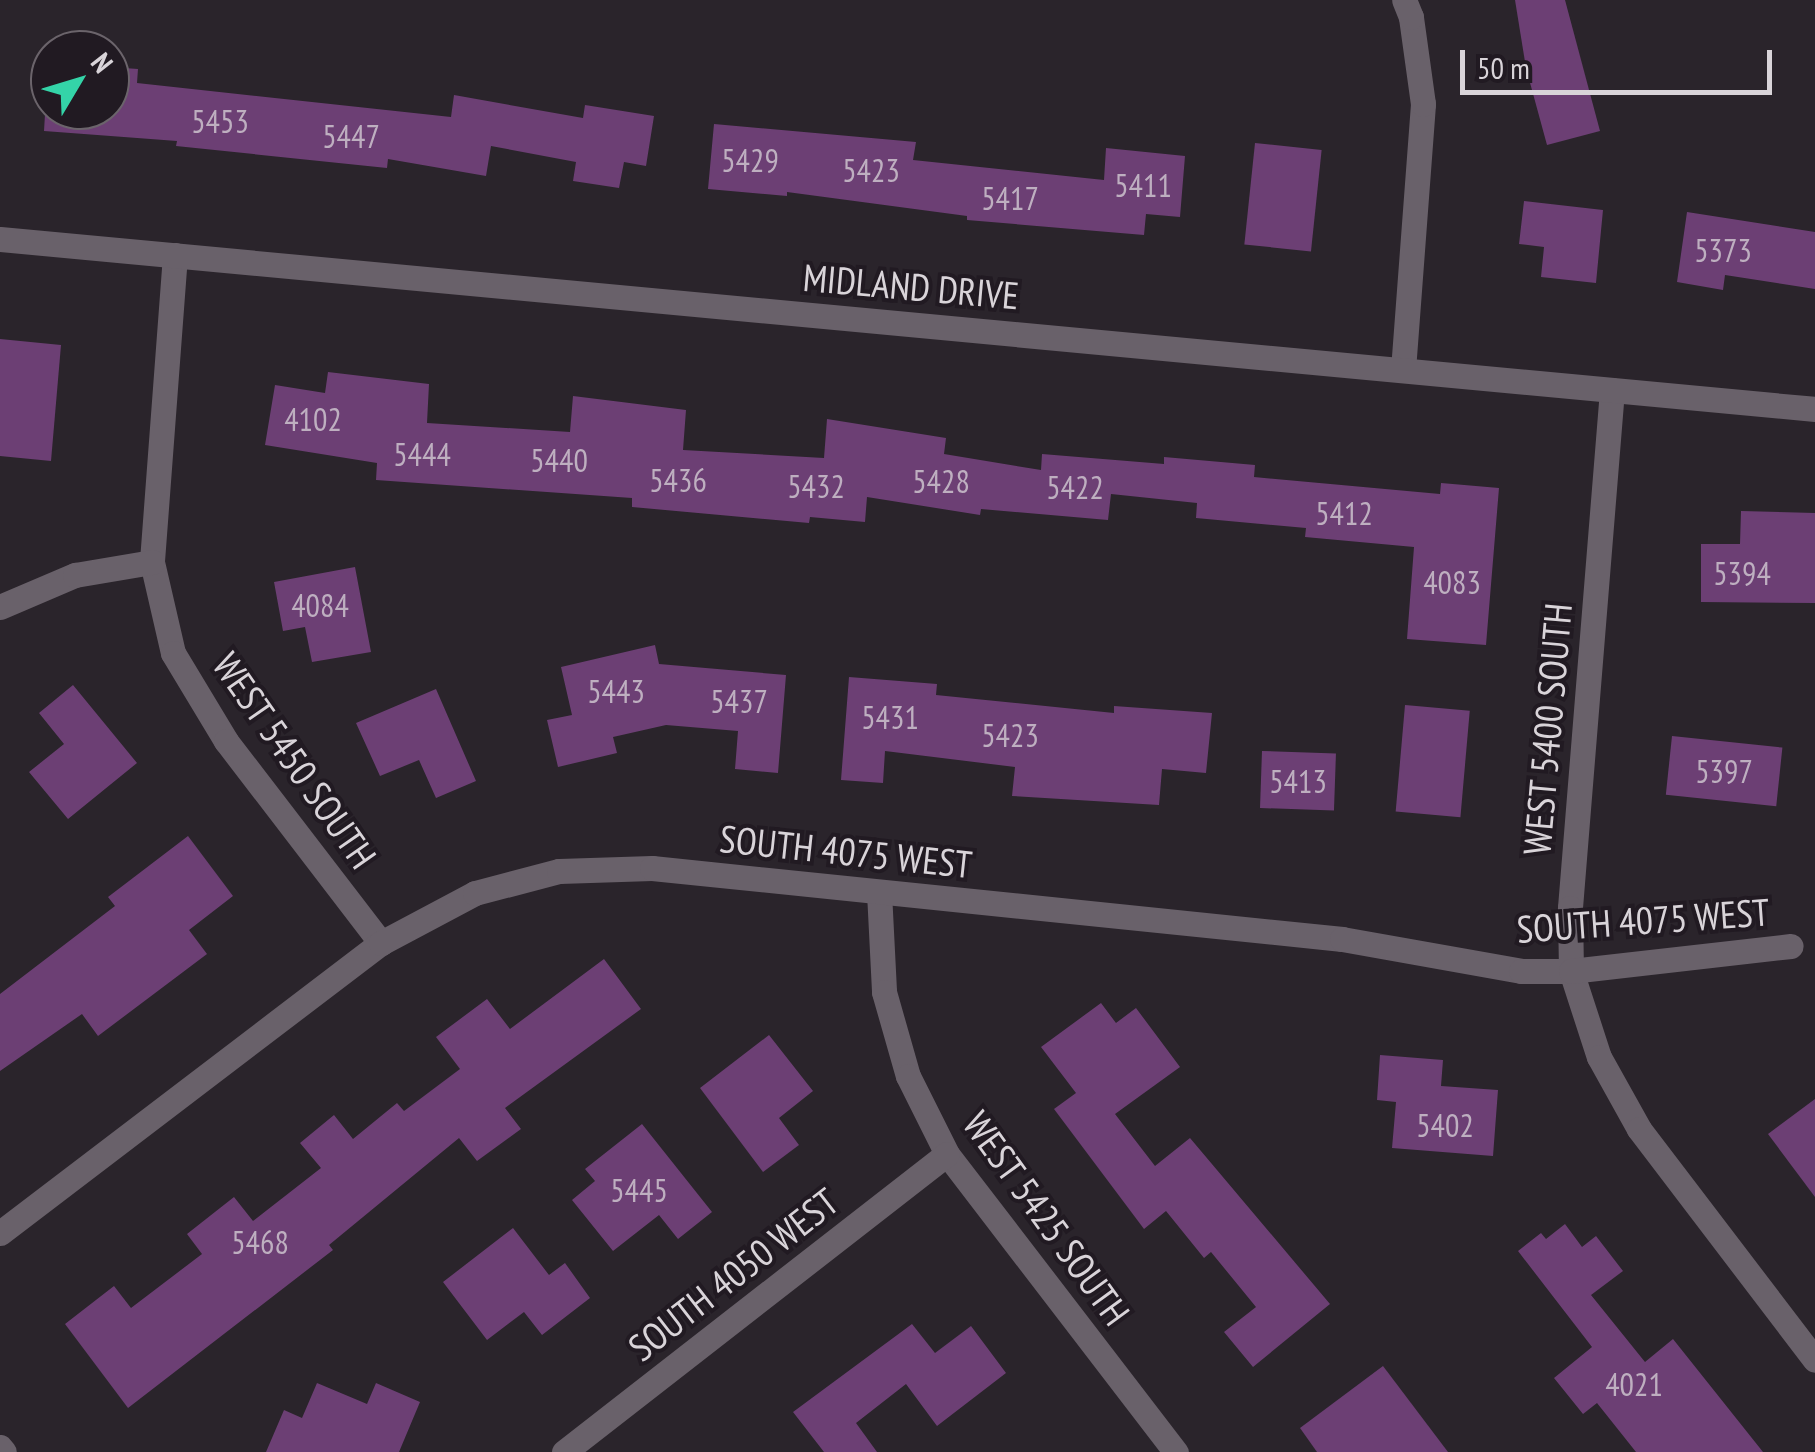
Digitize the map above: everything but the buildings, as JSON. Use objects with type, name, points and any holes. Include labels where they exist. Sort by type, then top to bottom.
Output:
[{"type":"street","points":[[1403,370],[1423,104],[1404,0]]},
{"type":"street","name":"MIDLAND DRIVE","points":[[0,239],[1815,408]]},
{"type":"street","name":"WEST 5450 SOUTH","points":[[175,255],[152,562],[173,652],[226,740],[381,943]]},
{"type":"street","name":"WEST 5400 SOUTH","points":[[1612,390],[1570,908],[1571,971],[1598,1057],[1638,1128],[1815,1360]]},
{"type":"street","points":[[0,607],[76,574],[152,562]]},
{"type":"street","name":"SOUTH 4075 WEST","points":[[0,1234],[381,943],[475,893],[559,871],[652,868],[1342,939],[1521,971],[1571,971],[1791,946]]},
{"type":"street","name":"WEST 5425 SOUTH","points":[[879,892],[884,992],[908,1076],[947,1154],[1176,1452]]},
{"type":"street","name":"SOUTH 4050 WEST","points":[[564,1452],[947,1154]]}]
